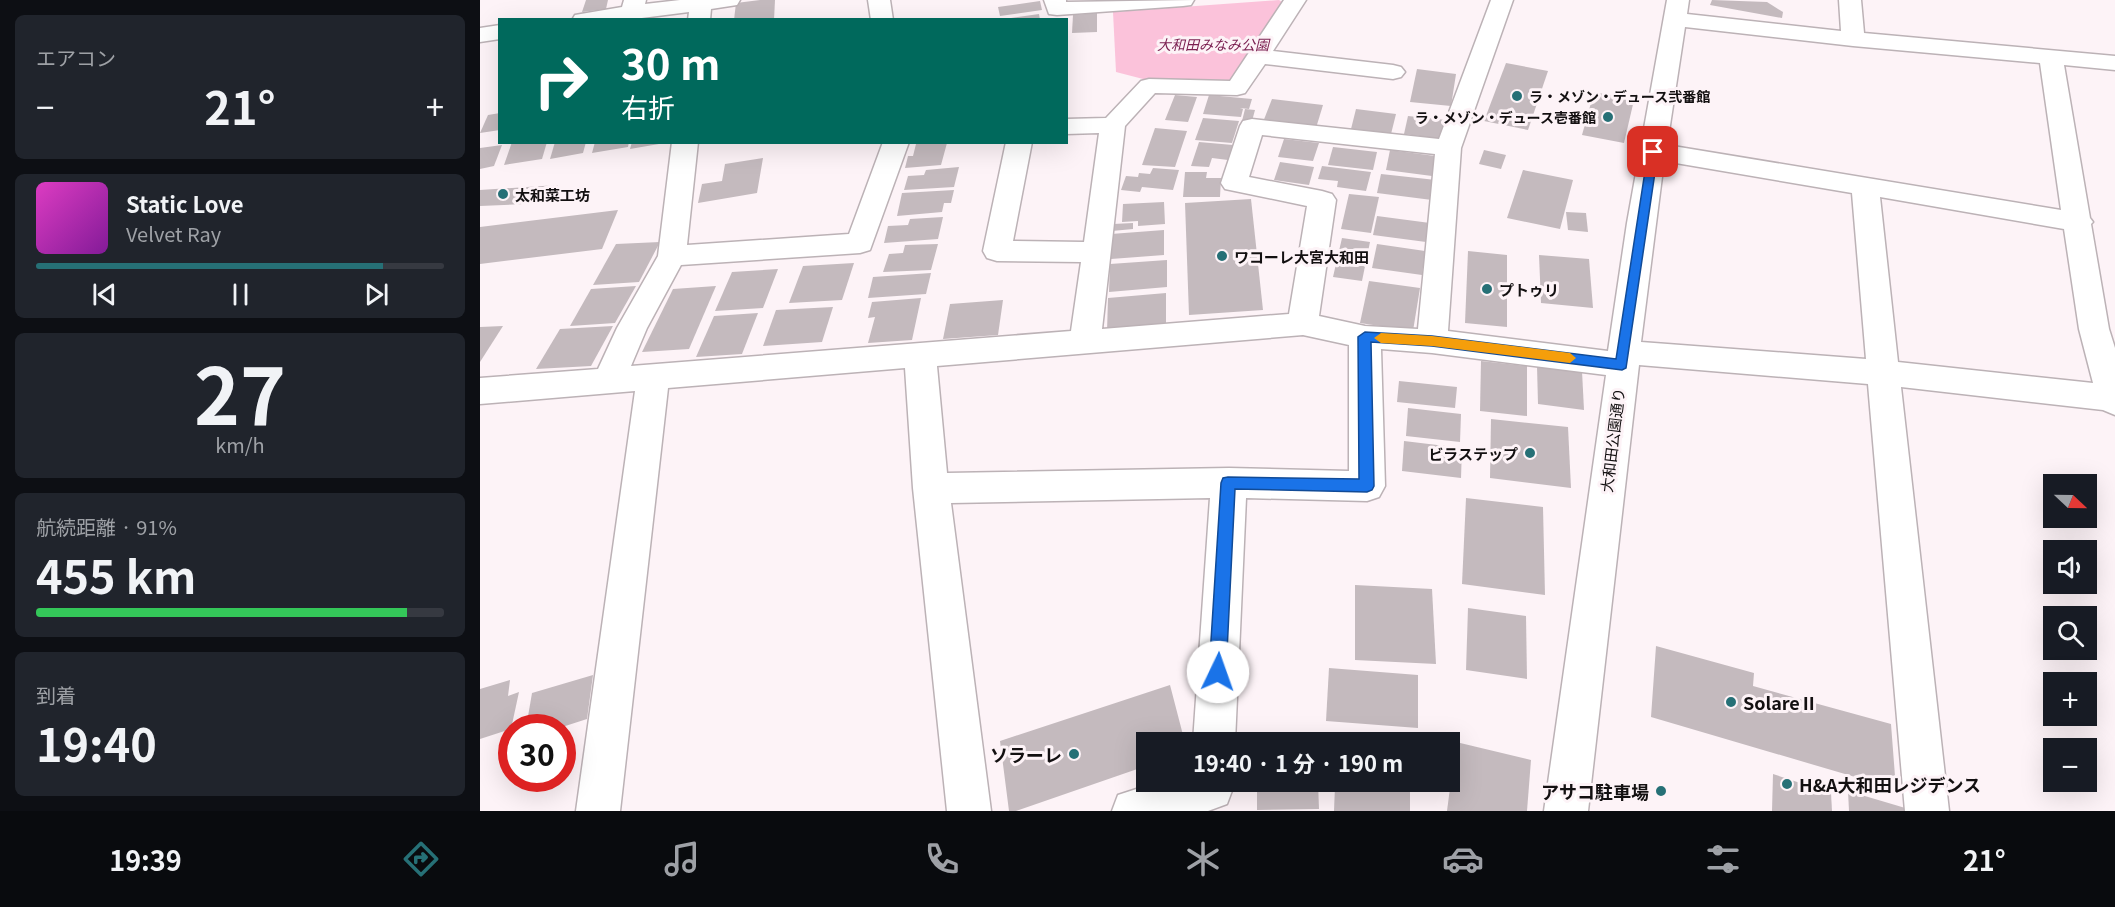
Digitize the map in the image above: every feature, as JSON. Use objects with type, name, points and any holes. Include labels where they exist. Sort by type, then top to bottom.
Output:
[{"type":"street","points":[[590,18],[634,6],[700,12],[729,0]]},
{"type":"street","points":[[879,0],[882,18]]},
{"type":"street","points":[[1055,0],[1057,9],[1183,0]]},
{"type":"street","points":[[1085,341],[1113,125],[1149,86],[1237,88],[1295,0]]},
{"type":"street","points":[[1432,341],[1448,148],[1502,0]]},
{"type":"street","points":[[1850,0],[1853,39]]},
{"type":"street","points":[[1677,9],[1853,39],[2115,63]]},
{"type":"street","name":"大和田公園通り","points":[[1566,811],[1622,358],[1677,9]]},
{"type":"street","points":[[480,35],[498,32]]},
{"type":"street","points":[[1258,56],[1393,72]]},
{"type":"street","points":[[480,391],[1303,324],[1365,337],[1622,358],[1883,373],[2114,400],[2105,331],[2079,222],[2051,57]]},
{"type":"street","points":[[1068,127],[1113,125]]},
{"type":"street","points":[[1303,324],[1322,200],[1234,183],[1252,126],[1448,148]]},
{"type":"street","points":[[610,379],[632,328],[672,255],[685,144]]},
{"type":"street","points":[[672,255],[860,243],[895,144]]},
{"type":"street","points":[[1019,144],[997,251],[1096,252]]},
{"type":"street","points":[[1653,152],[2079,222]]},
{"type":"street","points":[[1865,186],[1927,811]]},
{"type":"street","points":[[931,488],[1228,483],[1367,486],[1365,337]]},
{"type":"street","points":[[920,354],[931,488],[969,811]]},
{"type":"street","points":[[598,811],[653,377]]},
{"type":"street","points":[[1215,732],[1228,483]]},
{"type":"street","points":[[1134,811],[1211,793]]},
{"type":"green space","name":"大和田みなみ公園","points":[[1279,0],[1285,4],[1236,79],[1229,83],[1147,80],[1116,72],[1113,12]]},
{"type":"building","points":[[586,0],[608,0],[606,9],[582,12]]},
{"type":"building","points":[[775,0],[774,18],[734,18],[736,3]]},
{"type":"building","points":[[1712,0],[1767,2],[1783,12],[1782,18],[1710,5]]},
{"type":"building","points":[[1040,1],[1042,10],[1000,16],[998,7]]},
{"type":"building","points":[[1097,13],[1097,32],[1072,33],[1073,15]]},
{"type":"building","points":[[1039,14],[1040,18],[1011,18]]},
{"type":"building","name":"ラ・メゾン・デュース弐番館","points":[[1506,63],[1548,71],[1528,130],[1484,121]]},
{"type":"building","points":[[1417,69],[1456,74],[1451,106],[1410,102]]},
{"type":"building","name":"ラ・メゾン・デュース壱番館","points":[[1594,92],[1634,100],[1624,143],[1582,135]]},
{"type":"building","points":[[1175,95],[1197,97],[1188,122],[1165,120]]},
{"type":"building","points":[[1209,95],[1252,99],[1249,109],[1240,108],[1243,109],[1241,117],[1203,114]]},
{"type":"building","points":[[1272,99],[1323,105],[1316,128],[1263,122]]},
{"type":"building","points":[[1245,109],[1255,110],[1252,121],[1242,121]]},
{"type":"building","points":[[1356,109],[1396,114],[1391,134],[1351,129]]},
{"type":"building","points":[[498,113],[498,130],[480,133],[488,115]]},
{"type":"building","points":[[1408,116],[1446,120],[1443,139],[1404,134]]},
{"type":"building","points":[[1203,118],[1239,121],[1232,143],[1195,140]]},
{"type":"building","points":[[1155,128],[1187,131],[1175,167],[1142,165]]},
{"type":"building","points":[[1284,139],[1319,143],[1313,161],[1278,157]]},
{"type":"building","points":[[1199,142],[1233,145],[1228,160],[1212,158],[1209,167],[1191,166]]},
{"type":"building","points":[[511,144],[546,144],[542,159],[504,165]]},
{"type":"building","points":[[554,144],[585,144],[583,153],[550,159]]},
{"type":"building","points":[[594,144],[629,144],[628,147],[592,153]]},
{"type":"building","points":[[631,144],[659,144],[630,149]]},
{"type":"building","points":[[916,144],[947,144],[941,165],[905,168],[908,156],[913,156]]},
{"type":"building","points":[[502,145],[494,166],[480,169],[480,148]]},
{"type":"building","points":[[1333,147],[1377,152],[1373,170],[1328,165]]},
{"type":"building","points":[[1390,150],[1435,156],[1432,176],[1386,170]]},
{"type":"building","points":[[1484,150],[1506,155],[1501,169],[1479,164]]},
{"type":"building","points":[[763,158],[757,193],[698,203],[702,184],[722,181],[725,164]]},
{"type":"building","points":[[1280,162],[1314,167],[1309,185],[1274,180]]},
{"type":"building","points":[[1322,166],[1371,172],[1366,191],[1337,187],[1338,181],[1318,179]]},
{"type":"building","points":[[959,167],[954,187],[904,190],[908,176],[924,175],[926,170]]},
{"type":"building","points":[[1153,168],[1179,170],[1173,190],[1142,187],[1140,192],[1121,190],[1126,176],[1138,177],[1139,173],[1150,174]]},
{"type":"building","points":[[1523,170],[1573,180],[1560,229],[1507,218]]},
{"type":"building","points":[[1185,172],[1207,172],[1206,178],[1221,178],[1220,197],[1183,197]]},
{"type":"building","points":[[1381,174],[1436,180],[1432,200],[1377,193]]},
{"type":"building","points":[[558,185],[546,203],[480,206],[480,190]]},
{"type":"building","points":[[954,190],[951,203],[944,203],[942,212],[897,216],[902,193]]},
{"type":"building","points":[[1349,194],[1379,197],[1371,233],[1341,229]]},
{"type":"building","name":"ワコーレ大宮大和田","points":[[1251,199],[1263,310],[1189,315],[1185,203]]},
{"type":"building","points":[[1164,202],[1165,224],[1138,226],[1138,221],[1122,222],[1123,204]]},
{"type":"building","points":[[618,210],[602,249],[480,264],[480,227]]},
{"type":"building","points":[[1566,212],[1586,213],[1588,232],[1568,230]]},
{"type":"building","points":[[1377,216],[1430,223],[1426,242],[1373,235]]},
{"type":"building","points":[[943,217],[938,239],[884,243],[888,226],[908,225],[910,219]]},
{"type":"building","points":[[1133,223],[1133,229],[1112,231],[1113,224]]},
{"type":"building","points":[[1164,230],[1164,255],[1111,259],[1111,234]]},
{"type":"building","points":[[1342,238],[1370,242],[1362,281],[1333,277]]},
{"type":"building","points":[[660,242],[639,282],[593,285],[616,244]]},
{"type":"building","points":[[938,244],[931,270],[883,272],[889,254],[903,253],[905,245]]},
{"type":"building","points":[[1377,244],[1425,251],[1422,275],[1372,268]]},
{"type":"building","name":"プトゥリ","points":[[1468,251],[1507,255],[1507,327],[1465,323]]},
{"type":"building","points":[[1539,255],[1589,259],[1593,308],[1541,303]]},
{"type":"building","points":[[1167,260],[1167,287],[1109,292],[1110,264]]},
{"type":"building","points":[[854,263],[842,300],[789,303],[803,266]]},
{"type":"building","points":[[778,269],[763,308],[715,311],[732,272]]},
{"type":"building","points":[[931,273],[926,294],[868,298],[873,277]]},
{"type":"building","points":[[1369,281],[1420,288],[1413,331],[1360,323]]},
{"type":"building","points":[[636,286],[615,323],[570,326],[591,289]]},
{"type":"building","points":[[716,286],[689,349],[642,352],[673,289]]},
{"type":"building","points":[[1166,293],[1166,327],[1107,332],[1108,298]]},
{"type":"building","points":[[921,298],[912,340],[868,343],[875,317],[868,318],[872,302]]},
{"type":"building","points":[[1003,300],[998,335],[943,339],[950,304]]},
{"type":"building","points":[[833,307],[822,342],[763,346],[776,310]]},
{"type":"building","points":[[758,313],[742,354],[696,357],[714,316]]},
{"type":"building","points":[[503,326],[480,362],[480,327]]},
{"type":"building","points":[[613,326],[591,366],[536,369],[560,329]]},
{"type":"building","points":[[1481,361],[1527,366],[1527,416],[1480,411]]},
{"type":"building","points":[[1537,366],[1582,371],[1584,410],[1538,404]]},
{"type":"building","points":[[1399,381],[1457,387],[1455,408],[1397,402]]},
{"type":"building","points":[[1408,408],[1461,414],[1460,442],[1406,436]]},
{"type":"building","name":"ビラステップ","points":[[1491,419],[1568,427],[1571,488],[1490,478]]},
{"type":"building","points":[[1404,441],[1462,448],[1461,478],[1402,471]]},
{"type":"building","points":[[1466,498],[1543,507],[1545,595],[1462,584]]},
{"type":"building","points":[[1355,585],[1432,589],[1436,664],[1355,660]]},
{"type":"building","points":[[1468,608],[1526,616],[1527,679],[1466,670]]},
{"type":"building","name":"SolareⅡ","points":[[1656,646],[1754,673],[1753,686],[1891,724],[1896,789],[1651,717]]},
{"type":"building","points":[[1329,668],[1418,675],[1418,728],[1326,721]]},
{"type":"building","points":[[593,675],[587,719],[576,723],[576,714],[528,714],[532,693]]},
{"type":"building","points":[[510,680],[508,696],[519,692],[514,714],[498,714],[498,733],[480,739],[480,689]]},
{"type":"building","name":"ソラーレ","points":[[1170,685],[1182,732],[1136,732],[1136,769],[1016,811],[1009,811],[1000,741]]},
{"type":"building","points":[[1460,743],[1531,760],[1527,811],[1447,811],[1449,792],[1460,792]]},
{"type":"building","name":"H&A大和田レジデンス","points":[[1773,774],[1831,793],[1832,811],[1772,811]]},
{"type":"building","points":[[1848,791],[1912,810],[1912,811],[1849,811]]},
{"type":"building","points":[[1257,792],[1318,792],[1319,809],[1257,810]]},
{"type":"building","points":[[1335,792],[1410,792],[1410,811],[1334,811]]},
{"type":"slow traffic","points":[[1381,338],[1432,341],[1570,358]]},
{"type":"place","name":"ラ・メゾン・デュース弐番館","points":[[1517,96]]},
{"type":"place","name":"ラ・メゾン・デュース壱番館","points":[[1608,117]]},
{"type":"place","name":"太和菜工坊","points":[[503,194]]},
{"type":"place","name":"ワコーレ大宮大和田","points":[[1222,256]]},
{"type":"place","name":"プトゥリ","points":[[1487,289]]},
{"type":"place","name":"ビラステップ","points":[[1530,453]]},
{"type":"place","name":"SolareⅡ","points":[[1731,702]]},
{"type":"place","name":"ソラーレ","points":[[1074,754]]},
{"type":"place","name":"H&A大和田レジデンス","points":[[1787,784]]},
{"type":"place","name":"アサコ駐車場","points":[[1661,791]]},
{"type":"route","points":[[1218,672],[1228,483],[1367,486],[1365,337],[1432,341],[1622,364],[1653,152]]}]
